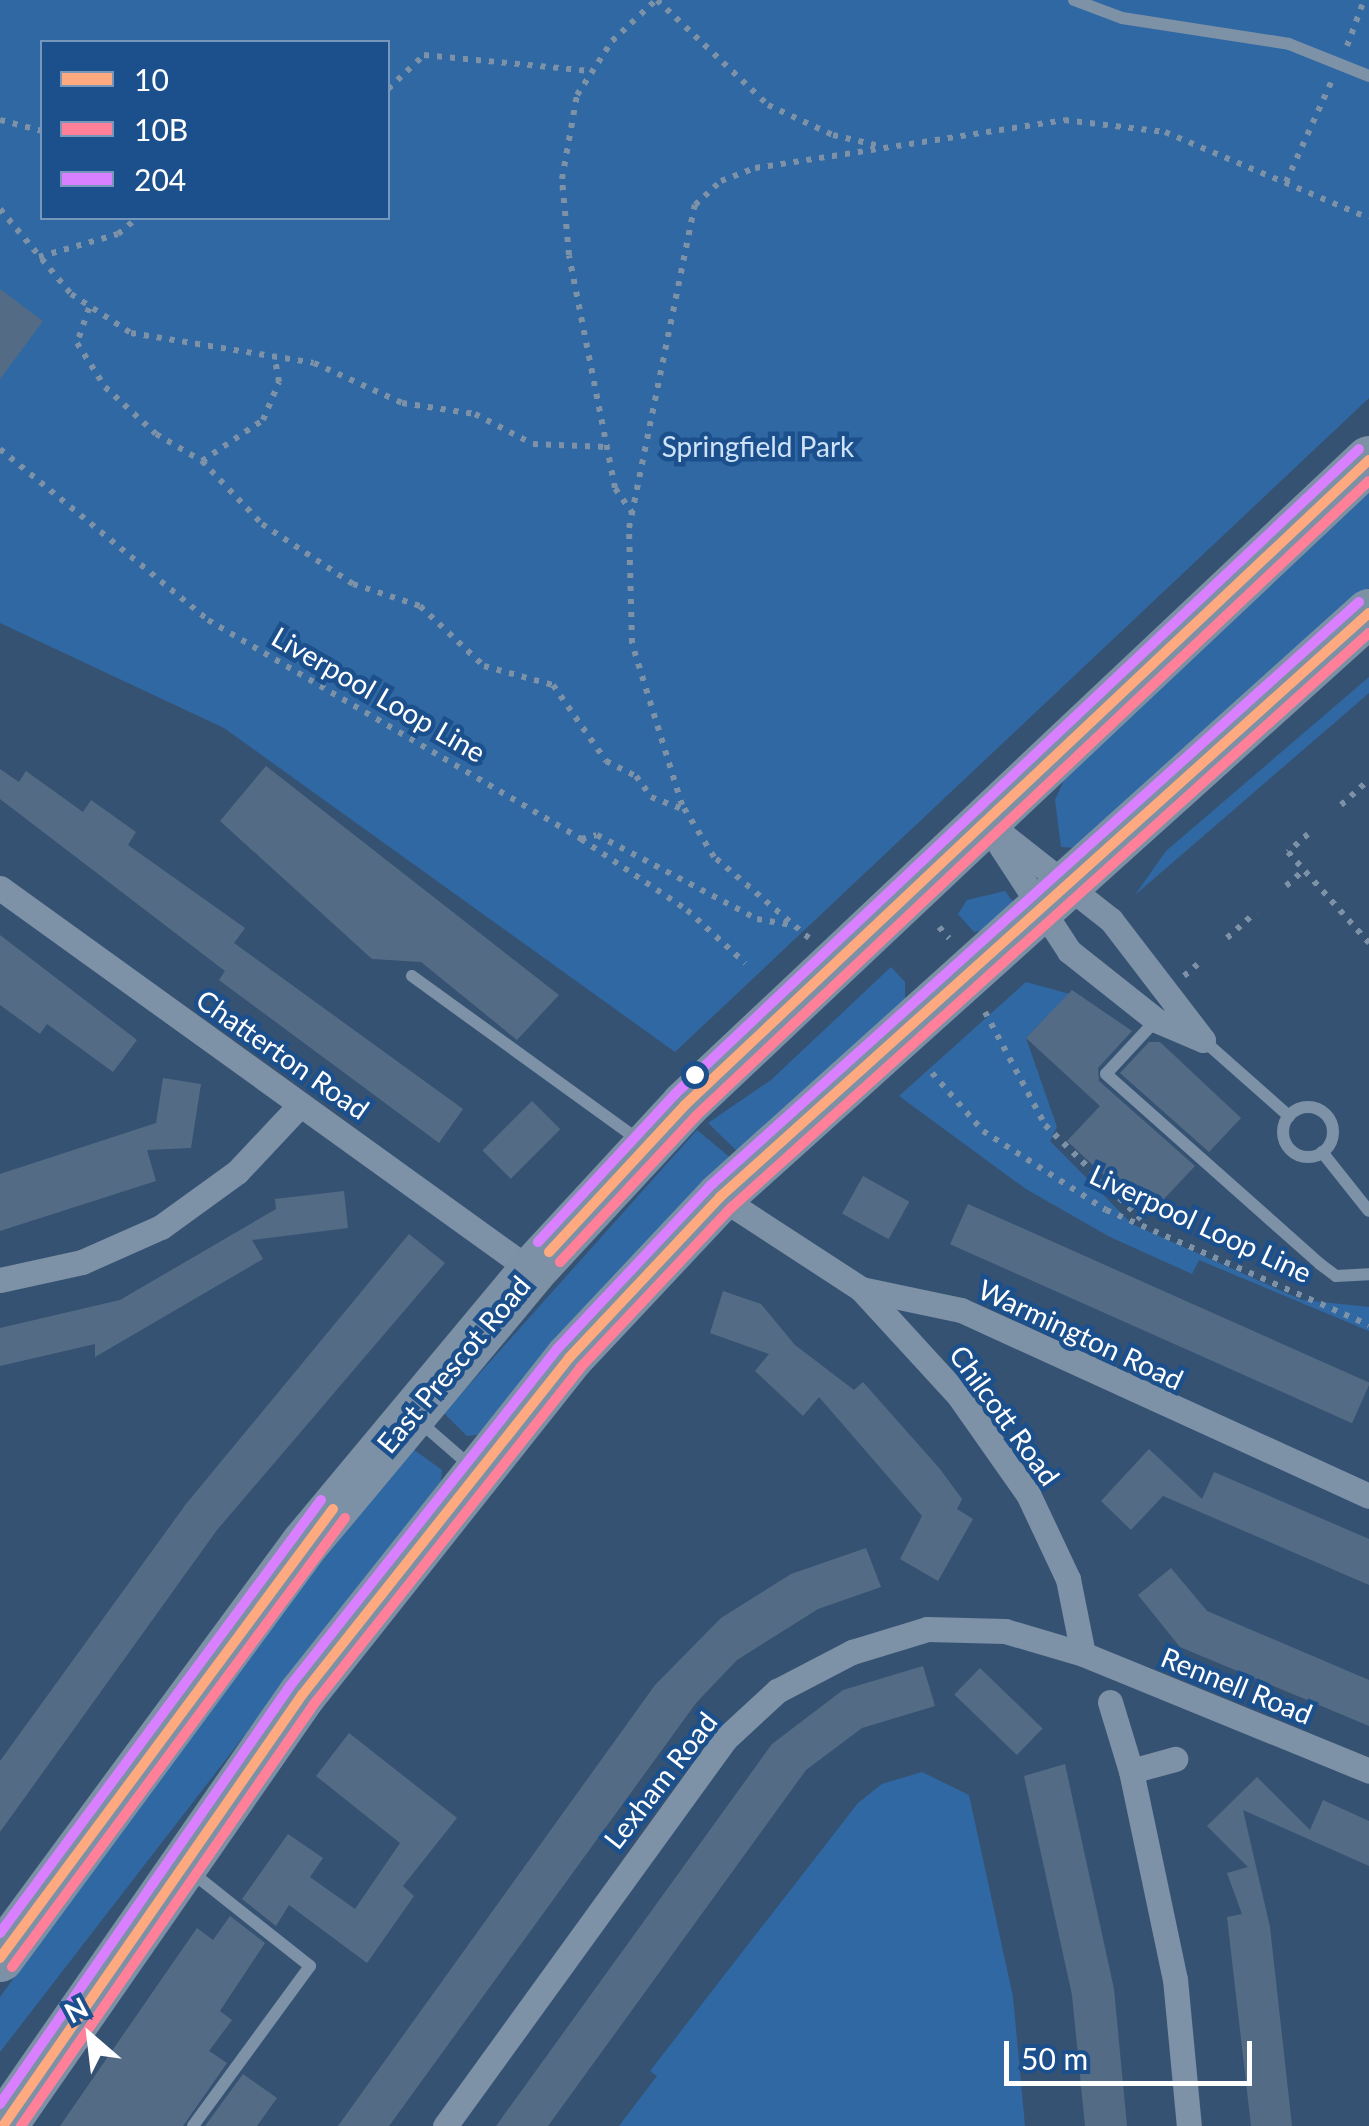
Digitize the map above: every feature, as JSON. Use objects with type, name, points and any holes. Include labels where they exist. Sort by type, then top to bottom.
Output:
[{"type":"highway","name":"East Prescot Road","points":[[0,1958],[194,1688],[410,1414],[532,1271],[646,1147],[1369,460]]},
{"type":"highway","points":[[4,2126],[182,1865],[474,1470],[720,1198],[1369,613]]},
{"type":"highway","points":[[0,2073],[114,1960]]},
{"type":"street","points":[[986,822],[1052,896],[1174,1000],[1203,1040]]},
{"type":"street","points":[[986,822],[1052,896],[1069,951],[1156,1020],[1203,1040]]},
{"type":"street","name":"Chatterton Road","points":[[0,888],[532,1271]]},
{"type":"street","points":[[0,1280],[82,1262],[162,1228],[237,1172],[300,1105]]},
{"type":"street","name":"Warmington Road","points":[[720,1198],[860,1289],[960,1310],[1369,1496]]},
{"type":"street","name":"Chilcott Road","points":[[860,1289],[959,1396],[1028,1494],[1068,1579],[1083,1654]]},
{"type":"street","name":"Lexham Road","points":[[445,2126],[696,1774],[777,1691],[852,1652],[927,1629],[1005,1631],[1083,1654]]},
{"type":"street","name":"Rennell Road","points":[[1083,1654],[1369,1771]]},
{"type":"street","points":[[1110,1702],[1131,1771],[1175,1979],[1189,2126]]},
{"type":"street","points":[[1131,1771],[1175,1758]]},
{"type":"lane","points":[[1074,0],[1122,18],[1289,44],[1369,76]]},
{"type":"lane","points":[[412,976],[646,1147]]},
{"type":"lane","points":[[1174,1000],[1106,1074],[1320,1264],[1336,1276],[1369,1274]]},
{"type":"lane","points":[[1203,1040],[1288,1116]]},
{"type":"lane","points":[[1288,1116],[1309,1107],[1328,1118],[1331,1140],[1322,1152]]},
{"type":"lane","points":[[1288,1116],[1284,1139],[1292,1152],[1322,1152]]},
{"type":"lane","points":[[1322,1152],[1369,1211]]},
{"type":"lane","points":[[410,1414],[474,1470]]},
{"type":"lane","points":[[182,1865],[310,1966],[193,2126]]},
{"type":"path","points":[[632,514],[615,488],[562,204],[568,125],[590,71],[656,0],[768,105],[833,135],[896,148]]},
{"type":"path","points":[[1286,183],[1341,62],[1364,0]]},
{"type":"path","points":[[390,88],[424,55],[590,71]]},
{"type":"path","points":[[0,120],[40,130]]},
{"type":"path","points":[[840,960],[791,926],[714,856],[686,810],[632,642],[632,514],[695,205],[722,181],[755,168],[896,148],[1042,120],[1097,121],[1165,132],[1369,218]]},
{"type":"path","points":[[0,209],[39,258],[89,308],[130,333],[314,363],[402,403],[475,414],[533,444],[607,447]]},
{"type":"path","points":[[39,258],[118,234],[136,220]]},
{"type":"path","points":[[89,308],[77,343],[106,387],[156,434],[202,461],[262,524],[353,584],[420,606],[484,666],[553,685],[606,761],[636,776],[650,796],[686,810]]},
{"type":"path","points":[[202,461],[263,420],[278,382],[276,359]]},
{"type":"path","name":"Liverpool Loop Line","points":[[0,449],[208,620],[580,839],[686,910],[745,963]]},
{"type":"path","points":[[1341,805],[1369,780]]},
{"type":"path","points":[[1308,834],[1288,852],[1369,942]]},
{"type":"path","points":[[580,839],[597,835],[757,919],[791,926]]},
{"type":"path","points":[[1286,886],[1304,870]]},
{"type":"path","points":[[1227,938],[1256,912]]},
{"type":"path","points":[[1191,970],[1198,964]]},
{"type":"path","points":[[982,1004],[1045,1125],[1145,1223]]},
{"type":"path","name":"Liverpool Loop Line","points":[[932,1073],[982,1130],[1106,1210],[1145,1223],[1369,1325]]},
{"type":"green space","name":"Springfield Park","points":[[0,0],[1369,0],[1369,398],[675,1052],[224,728],[0,623]]},
{"type":"green space","points":[[1369,493],[1369,588],[1079,848],[1061,847],[1055,800],[1064,780]]},
{"type":"green space","points":[[1369,677],[1369,693],[1135,895],[1166,851]]},
{"type":"green space","points":[[1005,891],[1013,902],[984,930],[974,932],[958,914],[967,900]]},
{"type":"green space","points":[[891,967],[905,982],[905,1002],[739,1153],[708,1123],[771,1080]]},
{"type":"green space","points":[[1026,982],[1070,994],[1026,1038],[1057,1127],[1050,1141],[1132,1224],[1302,1300],[1369,1307],[1369,1331],[1199,1260],[1192,1274],[1110,1237],[1026,1189],[899,1096]]},
{"type":"green space","points":[[697,1130],[732,1159],[477,1435],[467,1436],[444,1413]]},
{"type":"green space","points":[[413,1449],[442,1470],[441,1481],[0,2052],[0,1997],[278,1616]]},
{"type":"green space","points":[[922,1772],[969,1795],[1013,1997],[1025,2126],[619,2126],[657,2076],[650,2071],[858,1803],[882,1784]]},
{"type":"building","points":[[0,289],[43,321],[0,379]]},
{"type":"building","points":[[266,766],[559,995],[517,1040],[421,962],[372,959],[220,821]]},
{"type":"building","points":[[0,769],[19,782],[26,771],[83,812],[91,800],[136,832],[128,845],[245,928],[234,943],[463,1109],[439,1143],[219,980],[225,971],[0,799]]},
{"type":"building","points":[[0,935],[137,1040],[113,1072],[47,1024],[40,1034],[0,1005]]},
{"type":"building","points":[[1072,990],[1132,1031],[1098,1068],[1099,1081],[1195,1166],[1148,1216],[1067,1141],[1100,1106],[1026,1038]]},
{"type":"building","points":[[1149,1042],[1160,1042],[1241,1118],[1209,1152],[1120,1073]]},
{"type":"building","points":[[163,1078],[201,1084],[191,1148],[147,1150],[156,1181],[0,1231],[0,1174],[156,1123]]},
{"type":"building","points":[[532,1101],[560,1129],[511,1179],[483,1150]]},
{"type":"building","points":[[863,1176],[909,1202],[889,1239],[842,1214]]},
{"type":"building","points":[[344,1191],[348,1228],[252,1240],[263,1259],[95,1357],[95,1344],[0,1366],[0,1328],[120,1300],[276,1209],[275,1199]]},
{"type":"building","points":[[968,1204],[1369,1383],[1352,1423],[950,1244]]},
{"type":"building","points":[[409,1234],[445,1263],[217,1530],[0,1832],[0,1761],[186,1504]]},
{"type":"building","points":[[723,1291],[761,1304],[795,1345],[854,1390],[863,1382],[940,1469],[962,1499],[957,1509],[973,1519],[938,1581],[900,1559],[922,1516],[819,1397],[803,1416],[755,1371],[769,1354],[710,1333]]},
{"type":"building","points":[[1149,1449],[1202,1499],[1214,1472],[1369,1539],[1369,1585],[1163,1496],[1131,1530],[1101,1501]]},
{"type":"building","points":[[866,1548],[881,1587],[818,1609],[737,1660],[696,1703],[389,2126],[338,2126],[655,1685],[721,1618],[791,1574]]},
{"type":"building","points":[[1171,1568],[1207,1611],[1369,1680],[1369,1726],[1180,1647],[1138,1595]]},
{"type":"building","points":[[923,1666],[935,1706],[862,1728],[806,1770],[548,2126],[496,2126],[772,1744],[843,1690]]},
{"type":"building","points":[[980,1668],[1043,1728],[1017,1755],[954,1695]]},
{"type":"building","points":[[349,1733],[457,1818],[403,1886],[414,1896],[367,1963],[289,1905],[276,1926],[242,1899],[288,1834],[323,1858],[310,1877],[355,1909],[400,1843],[316,1776]]},
{"type":"building","points":[[1065,1764],[1114,1989],[1127,2126],[1085,2126],[1072,1995],[1024,1776]]},
{"type":"building","points":[[1257,1777],[1310,1830],[1323,1800],[1369,1821],[1369,1866],[1243,1810],[1270,1927],[1292,2126],[1251,2126],[1227,1917],[1242,1914],[1227,1873],[1248,1867],[1207,1826]]},
{"type":"building","points":[[230,1916],[265,1943],[220,2011],[232,2020],[209,2051],[227,2063],[183,2126],[60,2126],[197,1928],[213,1940]]},
{"type":"building","points":[[243,2074],[277,2098],[257,2126],[205,2126]]},
{"type":"transit line","name":"204","points":[[538,1242],[675,1094],[1359,449]]},
{"type":"transit line","name":"10","points":[[549,1252],[685,1105],[1369,460]]},
{"type":"transit line","name":"10B","points":[[560,1262],[696,1116],[1369,481]]},
{"type":"transit line","name":"204","points":[[0,2104],[290,1686],[558,1348],[710,1186],[1359,602]]},
{"type":"transit line","name":"10","points":[[3,2126],[302,1695],[569,1358],[720,1197],[1369,613]]},
{"type":"transit line","name":"10B","points":[[21,2126],[314,1704],[580,1368],[731,1208],[1369,633]]},
{"type":"transit line","name":"204","points":[[0,1933],[321,1500]]},
{"type":"transit line","name":"10","points":[[0,1958],[333,1509]]},
{"type":"transit line","name":"10B","points":[[12,1967],[345,1518]]}]
